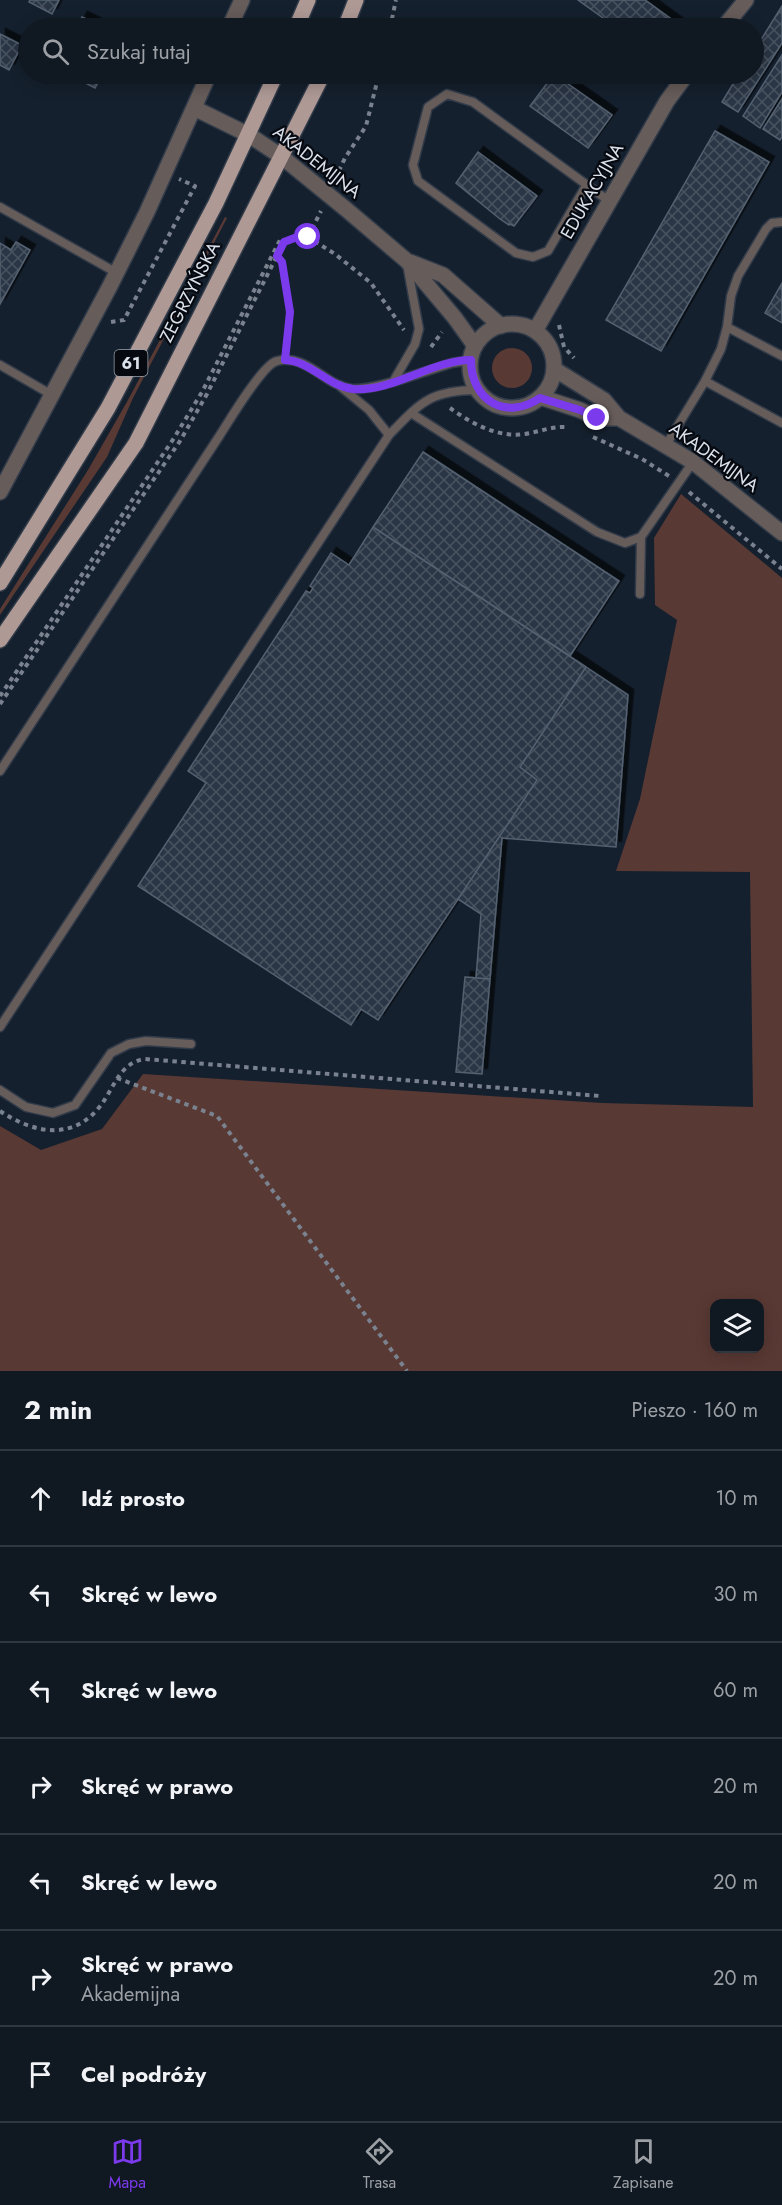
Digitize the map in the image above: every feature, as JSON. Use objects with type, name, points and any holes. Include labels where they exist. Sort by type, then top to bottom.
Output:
[{"type":"main road","points":[[300,18],[308,0]]},
{"type":"main road","points":[[349,18],[356,0]]},
{"type":"main road","name":"ZEGRZYŃSKA","points":[[0,583],[108,408],[216,204],[272,84]]},
{"type":"main road","name":"ZEGRZYŃSKA","points":[[0,640],[136,443],[247,220],[282,157],[318,84]]},
{"type":"street","points":[[234,18],[242,0]]},
{"type":"street","points":[[731,18],[746,0]]},
{"type":"street","points":[[0,492],[117,273],[205,84]]},
{"type":"street","name":"EDUKACYJNA","points":[[535,331],[667,101],[680,84]]},
{"type":"street","name":"AKADEMIJNA","points":[[194,108],[249,135],[282,157],[407,261],[455,318],[473,353]]},
{"type":"street","name":"AKADEMIJNA","points":[[407,261],[443,275],[501,326]]},
{"type":"street","points":[[518,325],[535,331],[548,344],[552,352],[554,369],[547,390],[540,398],[522,407],[502,407],[484,397],[473,380],[473,353],[489,332],[501,326],[518,325]]},
{"type":"street","name":"AKADEMIJNA","points":[[554,369],[604,400],[619,418],[693,462],[782,533]]},
{"type":"street","name":"AKADEMIJNA","points":[[540,398],[580,410],[597,418],[619,418]]},
{"type":"lane","points":[[586,184],[548,251],[533,258],[516,253],[418,181],[413,165],[428,106],[447,94],[473,102],[586,184],[609,201]]},
{"type":"lane","points":[[0,207],[117,273]]},
{"type":"lane","points":[[666,445],[705,381],[721,348],[727,327],[731,296],[738,276],[766,230],[772,224],[782,222]]},
{"type":"lane","points":[[393,382],[415,344],[419,329],[407,261]]},
{"type":"lane","points":[[727,327],[782,356]]},
{"type":"lane","points":[[339,385],[352,389],[393,382],[452,363],[473,353]]},
{"type":"lane","points":[[0,771],[262,373],[271,363],[293,360],[306,364],[339,385],[369,410],[389,435]]},
{"type":"lane","points":[[0,365],[52,395]]},
{"type":"lane","points":[[705,381],[782,423]]},
{"type":"lane","points":[[0,1027],[389,435],[421,403],[439,394],[452,391],[478,390]]},
{"type":"lane","points":[[411,413],[597,532],[625,543],[641,537]]},
{"type":"lane","points":[[640,594],[641,537],[693,462]]},
{"type":"lane","points":[[0,1090],[26,1107],[53,1113],[75,1105],[111,1053],[129,1044],[146,1041],[191,1044]]},
{"type":"path","points":[[392,18],[396,0]]},
{"type":"path","points":[[341,167],[366,126],[376,84]]},
{"type":"path","points":[[124,320],[195,186]]},
{"type":"path","points":[[308,237],[315,222]]},
{"type":"path","points":[[0,704],[180,441],[207,394],[282,239],[308,237],[335,254],[371,283],[381,294],[399,324],[410,334]]},
{"type":"path","points":[[275,254],[282,262],[290,312],[285,360]]},
{"type":"path","points":[[0,696],[174,438],[202,392],[275,254]]},
{"type":"path","points":[[558,321],[564,347],[576,360]]},
{"type":"path","points":[[430,348],[446,326]]},
{"type":"path","points":[[445,404],[479,426],[504,434],[522,434],[560,426],[573,427]]},
{"type":"path","points":[[584,433],[642,459],[678,483],[782,569]]},
{"type":"path","points":[[0,1111],[26,1126],[55,1130],[79,1124],[101,1106],[117,1078],[131,1063],[145,1059],[600,1096]]},
{"type":"path","points":[[99,1071],[217,1116],[407,1371]]},
{"type":"shaded area","points":[[225,217],[227,218],[133,398],[107,457],[0,615],[0,609],[88,470],[128,400]]},
{"type":"shaded area","points":[[512,348],[526,354],[532,368],[526,382],[512,388],[498,382],[492,368],[498,354]]},
{"type":"shaded area","points":[[681,494],[782,578],[782,1371],[0,1371],[0,1126],[41,1150],[102,1129],[143,1074],[602,1103],[753,1107],[750,872],[616,871],[640,799],[677,620],[655,605],[654,538]]},
{"type":"building","points":[[30,0],[59,0],[52,14],[29,2]]},
{"type":"building","points":[[578,0],[645,0],[670,18],[603,18]]},
{"type":"building","points":[[782,6],[782,43],[764,71],[764,35]]},
{"type":"building","points":[[0,34],[18,43],[18,53],[9,70],[0,65]]},
{"type":"building","points":[[782,55],[782,92],[760,128],[743,116]]},
{"type":"building","points":[[546,84],[568,84],[612,115],[588,148],[530,106]]},
{"type":"building","points":[[733,84],[756,84],[738,112],[722,102]]},
{"type":"building","points":[[782,99],[782,137],[780,140],[763,129]]},
{"type":"building","points":[[715,131],[769,162],[661,351],[606,320]]},
{"type":"building","points":[[478,152],[537,196],[514,226],[500,219],[456,183]]},
{"type":"building","points":[[16,242],[30,250],[0,304],[0,243],[11,250]]},
{"type":"building","points":[[782,283],[782,323],[765,313]]},
{"type":"building","points":[[423,452],[619,581],[570,656],[373,527]]},
{"type":"building","points":[[373,527],[586,667],[520,767],[537,780],[378,1020],[361,1009],[351,1025],[138,886],[206,783],[188,771],[306,591],[310,593],[313,588],[310,586],[331,553],[349,565]]},
{"type":"building","points":[[586,667],[628,695],[616,847],[502,838],[490,979],[476,978],[481,914],[458,899],[537,780],[520,767]]},
{"type":"building","points":[[465,977],[490,979],[482,1074],[456,1072]]},
{"type":"route","points":[[308,237],[297,237],[284,242],[277,256],[282,262],[290,312],[285,360],[306,364],[339,385],[352,389],[393,382],[452,363],[471,360],[473,380],[478,390],[493,403],[502,407],[522,407],[540,398],[580,410],[597,418]]}]
